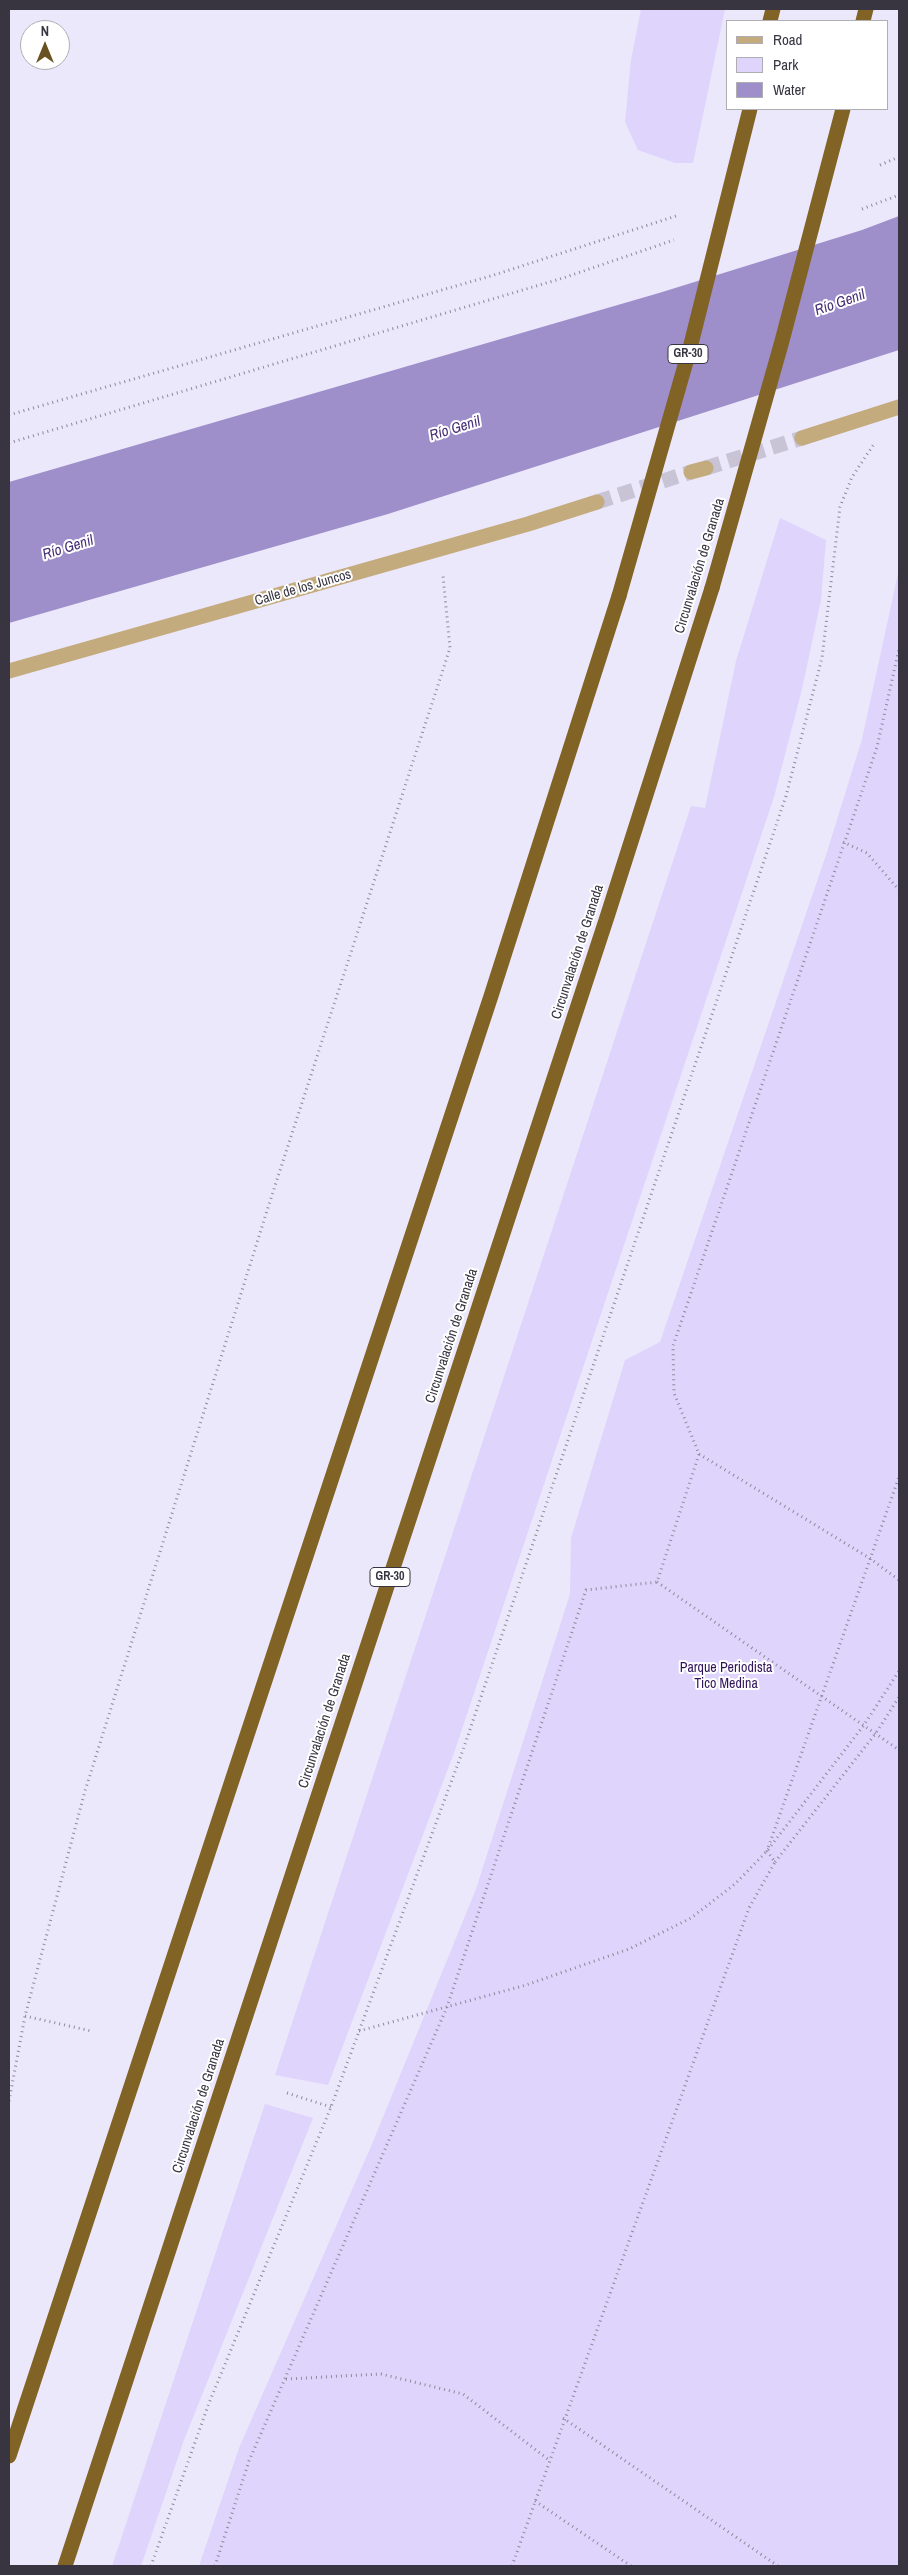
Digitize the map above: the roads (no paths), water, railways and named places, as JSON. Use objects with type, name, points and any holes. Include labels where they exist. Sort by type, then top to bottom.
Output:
[{"type":"highway","name":"GR-30","points":[[9,2456],[491,996],[619,596],[690,348],[750,110]]},
{"type":"highway","name":"Circunvalación de Granada","points":[[65,2566],[608,914],[712,588],[782,341],[843,110]]},
{"type":"street","points":[[802,438],[899,407]]},
{"type":"street","points":[[691,472],[706,468]]},
{"type":"street","name":"Calle de los Juncos","points":[[9,671],[441,549],[597,502]]},
{"type":"water","name":"Río Genil","points":[[899,216],[899,350],[388,514],[9,623],[9,482],[659,293],[862,230]]},
{"type":"tunnel","points":[[706,468],[802,438]]},
{"type":"tunnel","points":[[597,502],[691,472]]},
{"type":"park label","name":"Parque Periodista Tico Medina","points":[[726,1676]]}]
